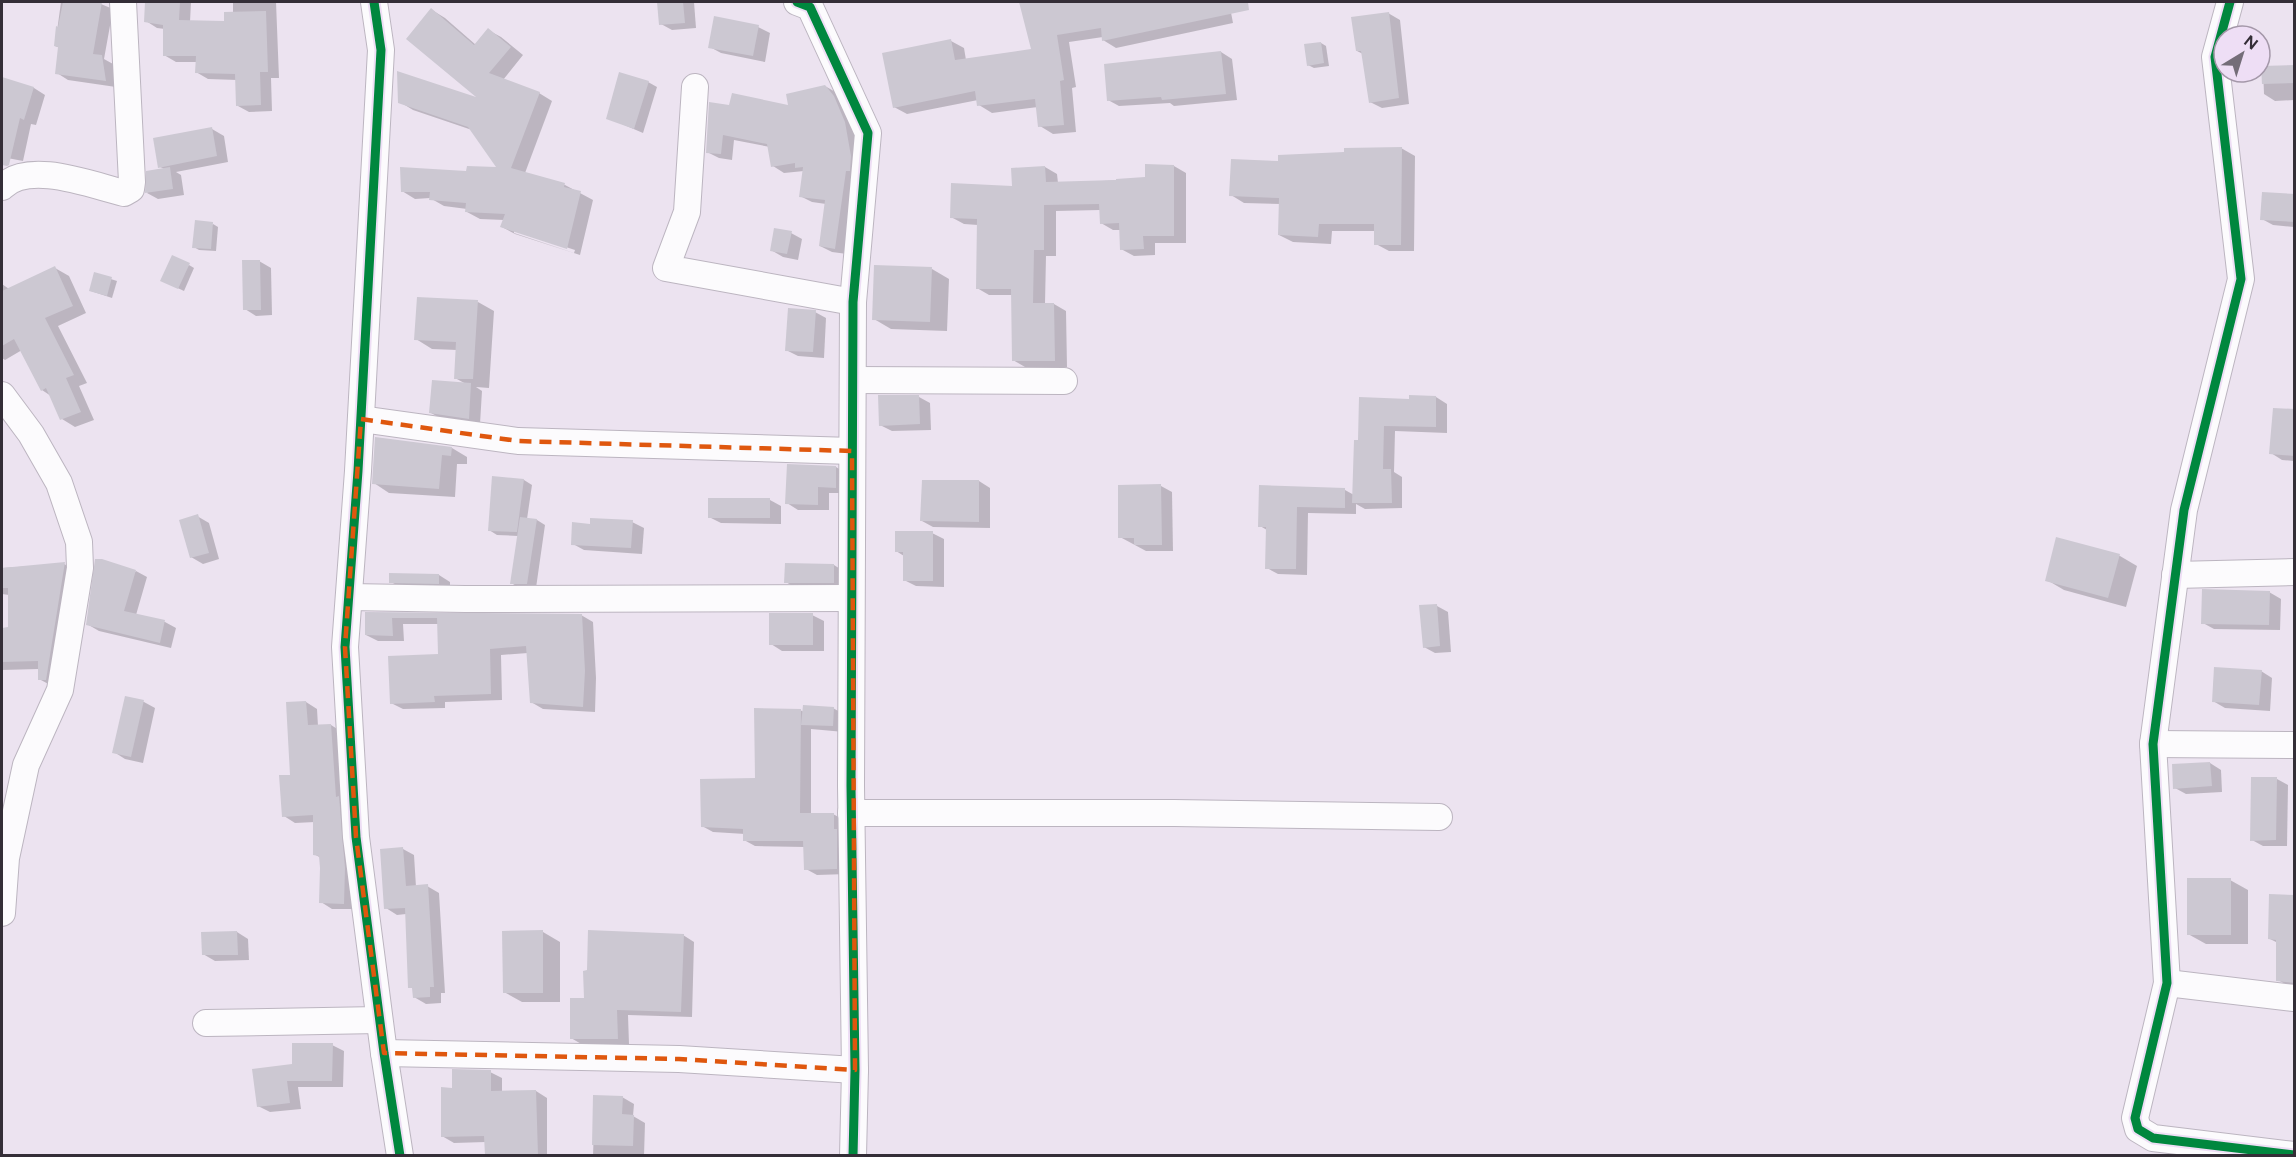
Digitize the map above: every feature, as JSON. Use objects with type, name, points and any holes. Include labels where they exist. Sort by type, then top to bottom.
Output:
[{"type":"street","points":[[2,187],[18,176],[32,173],[65,178],[124,193],[130,189],[132,182],[123,2]]},
{"type":"street","points":[[374,2],[381,50],[361,419],[345,647],[356,837],[379,1020],[400,1155]]},
{"type":"street","points":[[2230,2],[2215,57],[2241,279],[2184,510],[2153,744],[2167,983],[2135,1118],[2138,1129],[2153,1138],[2295,1155]]},
{"type":"street","points":[[806,3],[868,133],[853,302],[851,598],[851,813],[855,1070],[853,1155]]},
{"type":"street","points":[[694,87],[687,212],[666,268],[853,302]]},
{"type":"street","points":[[853,380],[1064,381]]},
{"type":"street","points":[[2,395],[31,434],[59,483],[79,542],[80,568],[60,690],[26,765],[6,858],[2,913]]},
{"type":"street","points":[[361,419],[518,441],[852,451]]},
{"type":"street","points":[[2175,575],[2295,572]]},
{"type":"street","points":[[349,597],[851,598]]},
{"type":"street","points":[[2153,744],[2295,745]]},
{"type":"street","points":[[851,813],[1174,813],[1439,817]]},
{"type":"street","points":[[2167,983],[2295,998]]},
{"type":"street","points":[[206,1023],[379,1020]]},
{"type":"street","points":[[384,1053],[679,1059],[855,1070]]},
{"type":"highlighted area","points":[[361,419],[518,441],[852,451],[855,1070],[679,1059],[384,1053],[356,837],[345,647]]},
{"type":"building","points":[[63,2],[102,2],[93,54],[102,55],[106,81],[55,74],[58,47],[54,46],[56,26],[58,27]]},
{"type":"building","points":[[145,2],[180,2],[179,20],[224,21],[224,12],[266,11],[268,72],[260,72],[261,105],[236,106],[235,74],[195,73],[196,56],[163,56],[163,25],[144,22]]},
{"type":"building","points":[[657,2],[683,2],[685,23],[659,25]]},
{"type":"building","points":[[1019,2],[1248,2],[1249,10],[1102,41],[1101,28],[1057,35],[1064,80],[1060,81],[1064,125],[1038,127],[1035,99],[977,106],[975,91],[893,108],[882,53],[951,39],[955,60],[1031,49]]},
{"type":"building","points":[[431,8],[474,45],[488,28],[511,47],[489,73],[540,92],[511,168],[565,183],[564,187],[581,191],[567,249],[500,227],[505,214],[465,212],[466,203],[429,200],[430,192],[401,192],[400,167],[466,171],[467,166],[496,167],[468,127],[398,103],[397,71],[476,97],[406,39]]},
{"type":"building","points":[[1389,12],[1399,98],[1369,103],[1361,51],[1356,51],[1351,17]]},
{"type":"building","points":[[714,16],[759,25],[753,56],[708,48]]},
{"type":"building","points":[[1321,42],[1324,63],[1307,66],[1304,44]]},
{"type":"building","points":[[1221,51],[1226,94],[1162,100],[1161,97],[1107,101],[1104,64]]},
{"type":"building","points":[[2295,65],[2295,83],[2272,84],[2272,66]]},
{"type":"building","points":[[619,72],[649,81],[634,129],[606,119]]},
{"type":"building","points":[[2,77],[34,87],[24,120],[20,118],[7,166],[2,165]]},
{"type":"building","points":[[825,85],[834,96],[845,122],[851,156],[850,171],[846,171],[835,249],[819,246],[825,200],[799,197],[803,167],[795,168],[795,163],[771,167],[767,144],[723,135],[721,154],[706,153],[709,102],[729,105],[732,93],[788,105],[786,94]]},
{"type":"building","points":[[212,127],[217,156],[158,168],[153,138]]},
{"type":"building","points":[[1402,147],[1401,245],[1374,245],[1374,224],[1319,224],[1318,237],[1278,235],[1279,198],[1229,196],[1231,159],[1278,161],[1278,155],[1344,152],[1344,148]]},
{"type":"building","points":[[1145,164],[1174,165],[1174,236],[1143,236],[1144,249],[1120,250],[1119,223],[1100,224],[1099,204],[1044,205],[1044,250],[1034,250],[1033,303],[1054,303],[1055,361],[1012,361],[1011,289],[976,289],[977,219],[950,218],[951,183],[1012,186],[1011,168],[1045,166],[1046,182],[1116,180],[1145,177]]},
{"type":"building","points":[[170,167],[173,189],[145,193],[146,171]]},
{"type":"building","points":[[2262,192],[2295,194],[2295,222],[2260,220]]},
{"type":"building","points":[[195,220],[213,222],[211,249],[192,248]]},
{"type":"building","points":[[774,228],[792,231],[787,254],[770,251]]},
{"type":"building","points":[[172,255],[190,263],[178,289],[160,281]]},
{"type":"building","points":[[242,260],[260,260],[261,310],[243,310]]},
{"type":"building","points":[[874,265],[932,267],[930,322],[872,320]]},
{"type":"building","points":[[55,266],[73,306],[45,318],[74,375],[66,378],[81,412],[60,420],[46,388],[41,391],[14,339],[2,346],[2,291]]},
{"type":"building","points":[[94,272],[112,277],[107,296],[89,291]]},
{"type":"building","points":[[417,297],[478,300],[473,379],[454,379],[456,342],[414,340]]},
{"type":"building","points":[[788,308],[816,310],[813,352],[785,351]]},
{"type":"building","points":[[432,380],[471,383],[469,419],[429,413]]},
{"type":"building","points":[[878,395],[919,395],[920,424],[879,426]]},
{"type":"building","points":[[1409,395],[1436,396],[1436,427],[1384,426],[1383,469],[1391,469],[1392,503],[1352,503],[1354,440],[1358,440],[1359,397],[1409,399]]},
{"type":"building","points":[[2273,408],[2295,409],[2295,456],[2269,454]]},
{"type":"building","points":[[375,437],[452,447],[451,456],[442,455],[439,489],[372,484]]},
{"type":"building","points":[[787,464],[836,466],[836,488],[818,487],[818,505],[785,504]]},
{"type":"building","points":[[492,476],[524,479],[517,532],[488,531]]},
{"type":"building","points":[[922,480],[979,480],[979,522],[920,521]]},
{"type":"building","points":[[1161,484],[1162,545],[1134,545],[1134,538],[1118,538],[1118,485]]},
{"type":"building","points":[[1259,485],[1345,488],[1345,508],[1297,507],[1296,569],[1265,569],[1266,527],[1258,527]]},
{"type":"building","points":[[708,498],[770,498],[770,518],[708,518]]},
{"type":"building","points":[[198,514],[209,553],[190,558],[179,520]]},
{"type":"building","points":[[520,517],[537,519],[527,584],[510,584]]},
{"type":"building","points":[[590,518],[633,520],[631,548],[571,545],[572,522],[590,524]]},
{"type":"building","points":[[895,531],[933,531],[933,581],[903,581],[903,552],[895,552]]},
{"type":"building","points":[[2056,537],[2120,554],[2108,598],[2045,581]]},
{"type":"building","points":[[95,559],[102,559],[136,570],[124,611],[165,620],[160,643],[86,625]]},
{"type":"building","points":[[65,562],[46,680],[38,680],[38,661],[2,662],[2,628],[8,627],[8,588],[2,588],[2,568]]},
{"type":"building","points":[[785,563],[834,564],[834,583],[784,583]]},
{"type":"building","points":[[389,573],[439,574],[439,584],[389,583]]},
{"type":"building","points":[[2202,589],[2270,591],[2269,625],[2201,624]]},
{"type":"building","points":[[1437,604],[1440,646],[1423,648],[1419,605]]},
{"type":"building","points":[[365,612],[582,614],[585,671],[583,707],[530,703],[526,646],[490,649],[491,694],[434,696],[435,702],[390,704],[388,656],[438,654],[437,618],[392,618],[393,636],[365,635]]},
{"type":"building","points":[[769,613],[813,613],[813,645],[769,645]]},
{"type":"building","points":[[2214,667],[2262,670],[2259,705],[2212,702]]},
{"type":"building","points":[[125,696],[144,700],[131,757],[112,753]]},
{"type":"building","points":[[306,701],[308,725],[331,724],[336,797],[339,796],[345,868],[344,904],[319,903],[320,868],[319,856],[313,855],[313,815],[282,817],[279,775],[290,775],[286,702]]},
{"type":"building","points":[[803,705],[834,707],[833,726],[801,725]]},
{"type":"building","points":[[754,708],[801,709],[800,813],[834,813],[834,829],[837,829],[837,869],[804,870],[803,841],[743,841],[743,829],[701,827],[700,779],[755,778]]},
{"type":"building","points":[[2210,762],[2212,786],[2173,789],[2172,764]]},
{"type":"building","points":[[2251,777],[2277,777],[2276,840],[2250,841]]},
{"type":"building","points":[[403,847],[406,886],[428,884],[434,987],[430,987],[430,997],[413,998],[412,988],[408,988],[405,908],[384,909],[380,849]]},
{"type":"building","points":[[2187,878],[2231,878],[2231,935],[2187,935]]},
{"type":"building","points":[[2269,894],[2295,895],[2295,983],[2276,981],[2276,940],[2268,939]]},
{"type":"building","points":[[543,930],[543,993],[503,993],[502,931]]},
{"type":"building","points":[[588,930],[684,934],[681,1012],[617,1010],[618,1039],[570,1039],[570,998],[584,998],[583,971],[587,970]]},
{"type":"building","points":[[237,931],[238,955],[202,955],[201,932]]},
{"type":"building","points":[[292,1043],[333,1043],[332,1081],[287,1081],[290,1103],[257,1107],[252,1069],[292,1064]]},
{"type":"building","points":[[452,1069],[491,1070],[491,1091],[536,1090],[538,1155],[485,1155],[484,1136],[441,1137],[441,1087],[452,1088]]},
{"type":"building","points":[[593,1095],[623,1096],[622,1114],[634,1115],[633,1146],[592,1145]]},
{"type":"cycle path","points":[[374,2],[381,50],[358,471],[345,647],[356,837],[400,1156]]},
{"type":"cycle path","points":[[797,2],[810,7],[868,133],[853,302],[851,786],[855,1070],[853,1156]]},
{"type":"cycle path","points":[[2230,2],[2215,57],[2241,279],[2184,510],[2153,744],[2167,983],[2135,1118],[2138,1129],[2153,1138],[2294,1155]]}]
